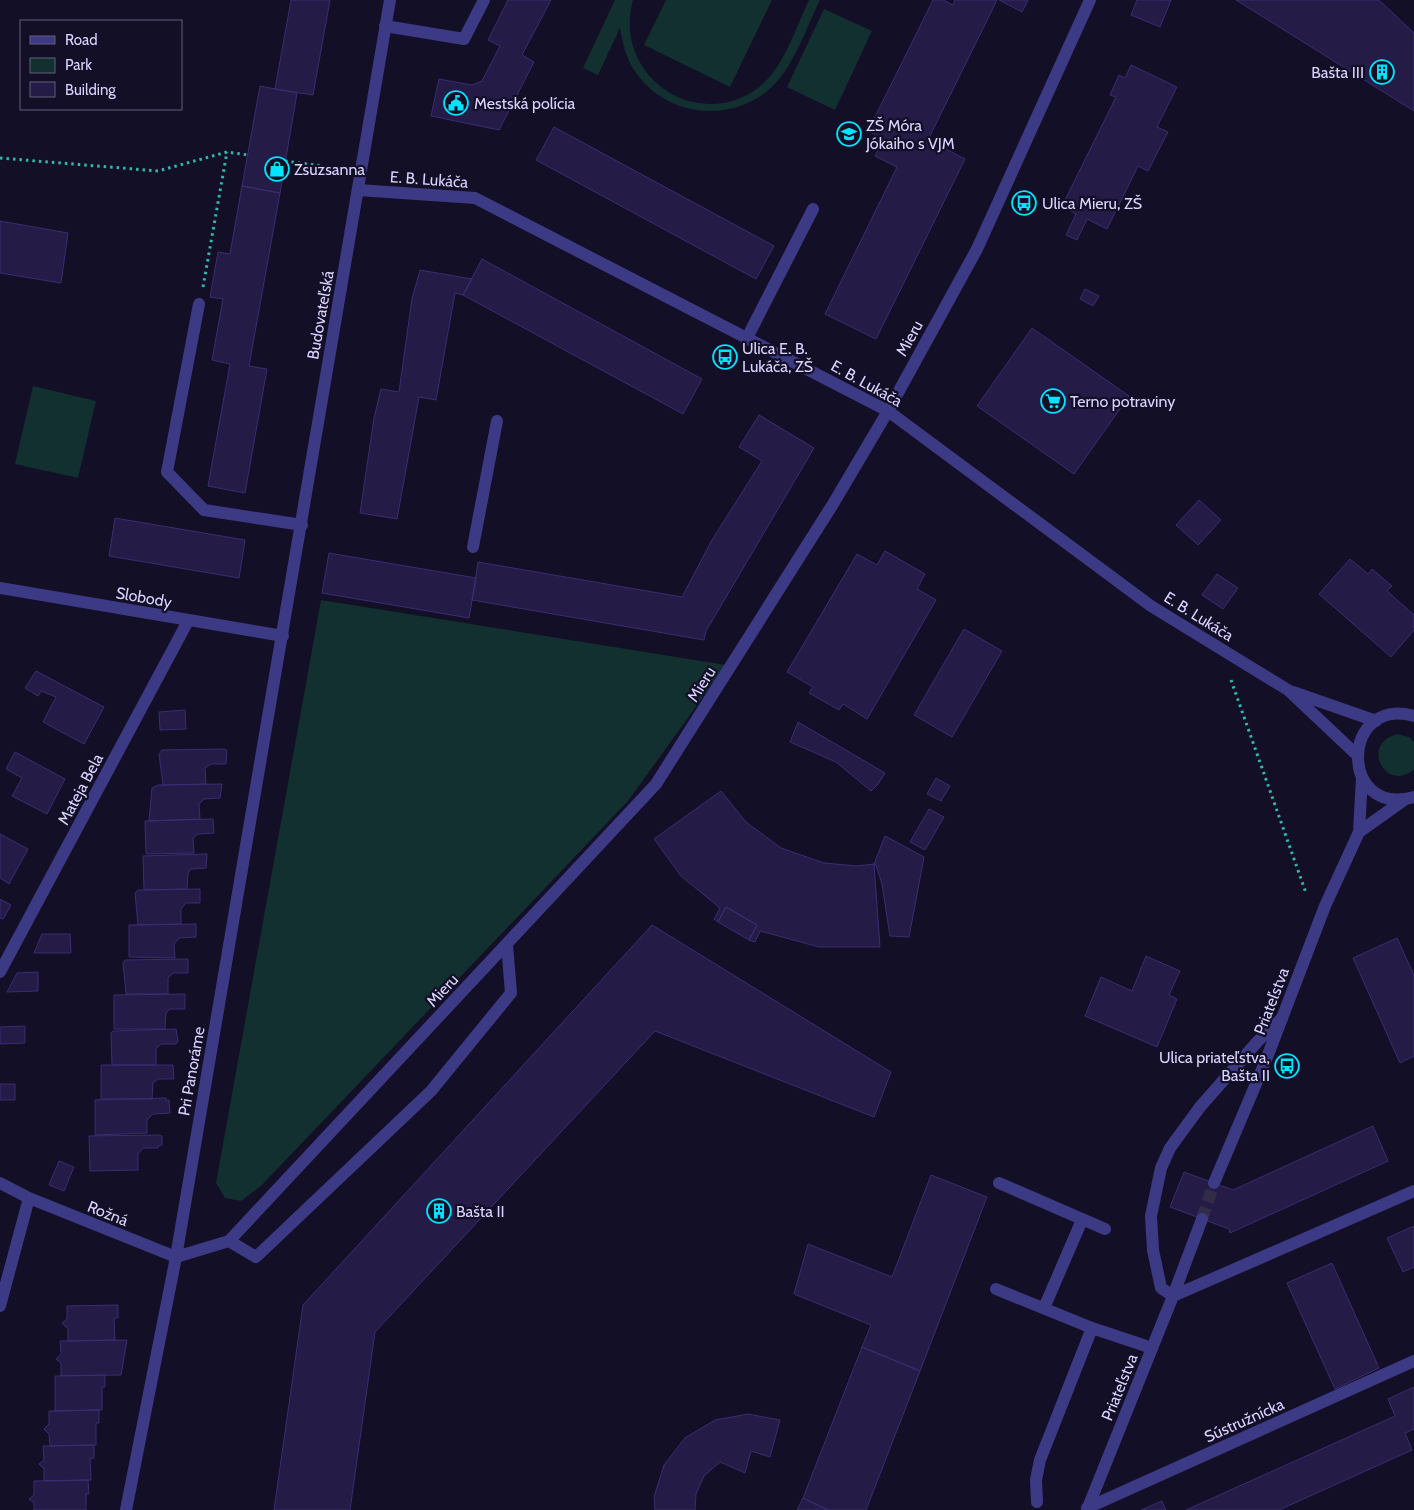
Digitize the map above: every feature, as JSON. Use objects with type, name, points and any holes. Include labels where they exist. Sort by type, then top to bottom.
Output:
[{"type":"street","name":"Budovateľská","points":[[283,636],[390,0]]},
{"type":"street","points":[[385,26],[464,39],[484,0]]},
{"type":"street","name":"Mieru","points":[[176,1257],[228,1241],[656,784],[833,504],[888,411],[977,249],[1090,0]]},
{"type":"street","name":"E. B. Lukáča","points":[[358,190],[475,198],[888,411],[1151,606],[1288,690],[1357,755]]},
{"type":"street","points":[[747,338],[813,209]]},
{"type":"street","points":[[200,304],[167,472],[204,510],[302,525]]},
{"type":"street","points":[[473,547],[497,421]]},
{"type":"street","name":"Slobody","points":[[0,588],[283,636]]},
{"type":"street","name":"Mateja Bela","points":[[0,972],[188,621]]},
{"type":"street","name":"Pri Panoráme","points":[[126,1510],[176,1257],[283,636]]},
{"type":"street","name":"E. B. Lukáča","points":[[1288,690],[1376,721]]},
{"type":"street","points":[[1357,755],[1362,736],[1376,721],[1398,714],[1414,704]]},
{"type":"street","points":[[1398,714],[1414,716]]},
{"type":"street","name":"Priateľstva","points":[[1214,1183],[1282,1018],[1325,906],[1359,832],[1362,778],[1357,765],[1357,755]]},
{"type":"street","points":[[1362,778],[1373,790],[1382,796],[1409,798]]},
{"type":"street","name":"Priateľstva","points":[[1359,832],[1409,798]]},
{"type":"street","points":[[228,1241],[256,1257],[431,1090],[511,993],[507,945]]},
{"type":"street","points":[[1282,1018],[1258,1040],[1200,1107],[1170,1148],[1162,1168],[1151,1216],[1153,1250],[1161,1288],[1173,1296],[1414,1191]]},
{"type":"street","name":"Rožná","points":[[0,1183],[29,1198],[176,1257]]},
{"type":"street","points":[[999,1183],[1105,1229]]},
{"type":"street","points":[[0,1306],[29,1198]]},
{"type":"street","name":"Priateľstva","points":[[1087,1509],[1202,1219]]},
{"type":"street","points":[[1044,1308],[1082,1220]]},
{"type":"street","points":[[996,1289],[1092,1328],[1152,1348]]},
{"type":"street","points":[[1037,1502],[1036,1480],[1040,1460],[1092,1328]]},
{"type":"street","name":"Sústružnícka","points":[[1087,1509],[1414,1361]]},
{"type":"path","points":[[0,158],[158,171],[227,152],[248,155]]},
{"type":"path","points":[[200,304],[227,152]]},
{"type":"path","points":[[286,161],[322,166]]},
{"type":"path","points":[[1231,680],[1306,893]]},
{"type":"green space","points":[[615,0],[633,0],[630,27],[635,51],[647,72],[664,89],[685,100],[709,104],[734,100],[758,88],[767,80],[782,59],[809,0],[820,0],[791,62],[784,73],[766,92],[748,103],[729,109],[709,111],[690,109],[671,102],[655,92],[640,78],[629,61],[624,49],[620,28],[598,75],[583,68]]},
{"type":"green space","points":[[666,0],[772,0],[730,87],[644,45]]},
{"type":"green space","points":[[824,9],[872,31],[835,110],[787,87]]},
{"type":"green space","points":[[33,386],[96,401],[78,478],[15,464]]},
{"type":"green space","points":[[321,600],[726,665],[628,801],[261,1186],[241,1201],[225,1198],[216,1183]]},
{"type":"green space","points":[[1397,734],[1409,737],[1414,742],[1414,769],[1404,775],[1395,776],[1387,772],[1381,765],[1378,756],[1385,740]]},
{"type":"building","points":[[291,0],[330,0],[313,95],[275,89]]},
{"type":"building","points":[[508,0],[551,0],[522,55],[534,62],[499,130],[431,116],[439,79],[472,85],[482,81],[500,46],[488,40]]},
{"type":"building","points":[[933,0],[943,0],[953,5],[955,0],[997,0],[928,140],[965,159],[876,339],[825,314],[897,167],[875,156],[884,139],[868,131]]},
{"type":"building","points":[[999,0],[1028,0],[1022,12]]},
{"type":"building","points":[[1137,0],[1171,0],[1160,27],[1131,15]]},
{"type":"building","name":"Bašta III","points":[[1236,0],[1379,0],[1414,33],[1414,111]]},
{"type":"building","points":[[1131,65],[1177,87],[1157,127],[1168,132],[1148,171],[1138,166],[1107,229],[1087,219],[1077,240],[1066,235],[1076,214],[1062,206],[1116,97],[1110,95],[1119,75],[1125,78]]},
{"type":"building","points":[[260,86],[297,93],[280,193],[242,186]]},
{"type":"building","points":[[554,127],[774,246],[756,279],[536,160]]},
{"type":"building","points":[[242,186],[280,193],[249,366],[267,369],[245,493],[208,486],[230,364],[212,360],[223,299],[210,297],[218,252],[230,254]]},
{"type":"building","points":[[0,221],[68,233],[61,283],[0,273]]},
{"type":"building","points":[[482,259],[702,379],[683,414],[463,295]]},
{"type":"building","points":[[420,270],[472,279],[463,295],[455,293],[436,400],[419,397],[397,519],[360,513],[374,418],[381,389],[399,392],[412,299]]},
{"type":"building","points":[[1085,289],[1099,296],[1093,306],[1080,299]]},
{"type":"building","name":"Terno potraviny","points":[[1032,328],[1129,396],[1074,474],[977,406]]},
{"type":"building","points":[[759,415],[814,448],[706,631],[704,640],[472,600],[478,562],[682,597],[712,540],[762,461],[739,447]]},
{"type":"building","points":[[1199,500],[1221,520],[1198,545],[1176,525]]},
{"type":"building","points":[[115,518],[245,540],[239,578],[109,556]]},
{"type":"building","points":[[885,551],[925,574],[917,589],[936,600],[867,719],[843,704],[839,710],[809,693],[813,687],[787,672],[857,554],[877,565]]},
{"type":"building","points":[[329,553],[476,578],[469,618],[322,593]]},
{"type":"building","points":[[1350,559],[1368,574],[1372,569],[1392,586],[1387,591],[1414,615],[1414,630],[1391,657],[1319,594]]},
{"type":"building","points":[[1217,574],[1238,588],[1223,609],[1202,595]]},
{"type":"building","points":[[964,629],[1002,651],[952,737],[914,715]]},
{"type":"building","points":[[36,671],[104,707],[84,744],[43,722],[56,697],[41,691],[38,696],[25,688]]},
{"type":"building","points":[[185,710],[186,729],[160,730],[159,712]]},
{"type":"building","points":[[798,722],[885,773],[878,784],[871,791],[836,762],[790,742]]},
{"type":"building","points":[[225,749],[227,751],[226,764],[211,764],[205,768],[206,784],[163,785],[159,754],[162,750]]},
{"type":"building","points":[[15,752],[65,779],[47,814],[12,796],[22,778],[6,769]]},
{"type":"building","points":[[936,778],[950,786],[941,801],[927,794]]},
{"type":"building","points":[[222,784],[220,798],[204,799],[199,804],[200,819],[149,821],[152,788],[158,785]]},
{"type":"building","points":[[721,791],[746,822],[781,848],[824,863],[857,866],[874,864],[880,947],[819,947],[760,931],[755,942],[749,940],[757,925],[726,907],[718,922],[714,919],[720,908],[681,876],[654,839]]},
{"type":"building","points":[[929,809],[944,817],[925,850],[910,842]]},
{"type":"building","points":[[213,819],[214,833],[198,834],[193,838],[194,853],[146,854],[145,821]]},
{"type":"building","points":[[0,834],[28,849],[9,884],[0,878]]},
{"type":"building","points":[[885,836],[924,857],[909,937],[890,936],[882,884],[874,864]]},
{"type":"building","points":[[207,854],[206,868],[191,869],[188,873],[187,889],[144,890],[143,856]]},
{"type":"building","points":[[200,889],[200,903],[186,903],[181,909],[181,924],[138,925],[135,893],[138,890]]},
{"type":"building","points":[[0,899],[11,905],[3,919],[0,918]]},
{"type":"building","points":[[726,907],[757,925],[749,940],[718,922]]},
{"type":"building","points":[[196,924],[196,937],[179,938],[174,944],[175,958],[129,957],[129,925]]},
{"type":"building","name":"Bašta II","points":[[652,925],[891,1072],[874,1117],[655,1031],[375,1332],[350,1510],[274,1510],[303,1305]]},
{"type":"building","points":[[42,934],[70,934],[71,953],[34,953]]},
{"type":"building","points":[[1397,938],[1414,975],[1414,1056],[1400,1063],[1353,958]]},
{"type":"building","points":[[1146,956],[1180,971],[1169,995],[1177,999],[1157,1047],[1085,1016],[1101,977],[1132,991]]},
{"type":"building","points":[[188,959],[188,973],[173,973],[168,978],[168,994],[126,994],[123,963],[125,960]]},
{"type":"building","points":[[38,972],[38,991],[7,992],[17,973]]},
{"type":"building","points":[[185,994],[185,1009],[170,1009],[166,1013],[165,1029],[114,1029],[114,995]]},
{"type":"building","points":[[25,1026],[25,1043],[0,1044],[0,1027]]},
{"type":"building","points":[[176,1029],[178,1041],[176,1044],[161,1044],[156,1049],[156,1065],[112,1065],[111,1033],[113,1031]]},
{"type":"building","points":[[101,1065],[173,1065],[174,1079],[158,1079],[153,1083],[152,1099],[101,1099]]},
{"type":"building","points":[[0,1084],[15,1084],[15,1100],[0,1100]]},
{"type":"building","points":[[166,1098],[166,1101],[169,1100],[170,1113],[153,1114],[147,1120],[147,1133],[95,1135],[95,1100]]},
{"type":"building","points":[[1373,1126],[1388,1161],[1230,1233],[1229,1229],[1170,1207],[1184,1172],[1233,1190]]},
{"type":"building","points":[[89,1136],[162,1136],[162,1145],[158,1146],[158,1148],[143,1148],[138,1154],[138,1170],[90,1171]]},
{"type":"building","points":[[59,1161],[74,1167],[64,1191],[49,1185]]},
{"type":"building","points":[[931,1175],[987,1197],[920,1371],[862,1347],[871,1325],[794,1294],[808,1244],[892,1277]]},
{"type":"building","points":[[1414,1226],[1414,1267],[1403,1272],[1387,1238]]},
{"type":"building","points":[[1332,1263],[1379,1368],[1335,1389],[1287,1283]]},
{"type":"building","points":[[118,1305],[118,1318],[114,1318],[115,1340],[68,1341],[68,1329],[62,1323],[67,1319],[67,1306]]},
{"type":"building","points":[[127,1340],[121,1375],[61,1376],[61,1363],[56,1359],[61,1354],[60,1341]]},
{"type":"building","points":[[862,1347],[920,1371],[866,1510],[828,1510],[803,1498]]},
{"type":"building","points":[[105,1375],[105,1387],[102,1387],[102,1410],[55,1411],[55,1376]]},
{"type":"building","points":[[1414,1387],[1414,1429],[1405,1433],[1412,1450],[1279,1510],[1186,1510],[1395,1416],[1388,1399]]},
{"type":"building","points":[[99,1410],[99,1423],[96,1423],[96,1445],[50,1446],[49,1434],[44,1429],[49,1424],[49,1411]]},
{"type":"building","points":[[748,1414],[780,1420],[770,1457],[751,1451],[745,1473],[720,1462],[704,1476],[696,1494],[695,1510],[655,1510],[654,1497],[664,1465],[685,1438],[715,1420]]},
{"type":"building","points":[[94,1445],[94,1458],[90,1459],[91,1480],[44,1481],[44,1469],[39,1464],[44,1460],[43,1446]]},
{"type":"building","points":[[88,1480],[89,1494],[86,1494],[86,1510],[34,1510],[34,1503],[29,1499],[34,1495],[34,1481]]},
{"type":"building","points":[[803,1498],[828,1510],[797,1510]]},
{"type":"building","points":[[1162,1501],[1166,1510],[1141,1510]]},
{"type":"tunnel","points":[[1202,1219],[1214,1183]]},
{"type":"place","name":"Bašta III","points":[[1382,72]]},
{"type":"place","name":"Mestská polícia","points":[[456,103]]},
{"type":"place","name":"ZŠ Móra Jókaiho s VJM","points":[[849,134]]},
{"type":"place","name":"Zsuzsanna","points":[[277,169]]},
{"type":"place","name":"Ulica Mieru, ZŠ","points":[[1024,203]]},
{"type":"place","name":"Ulica E. B. Lukáča, ZŠ","points":[[725,357]]},
{"type":"place","name":"Terno potraviny","points":[[1053,401]]},
{"type":"place","name":"Ulica priateľstva, Bašta II","points":[[1287,1066]]},
{"type":"place","name":"Bašta II","points":[[439,1211]]}]
